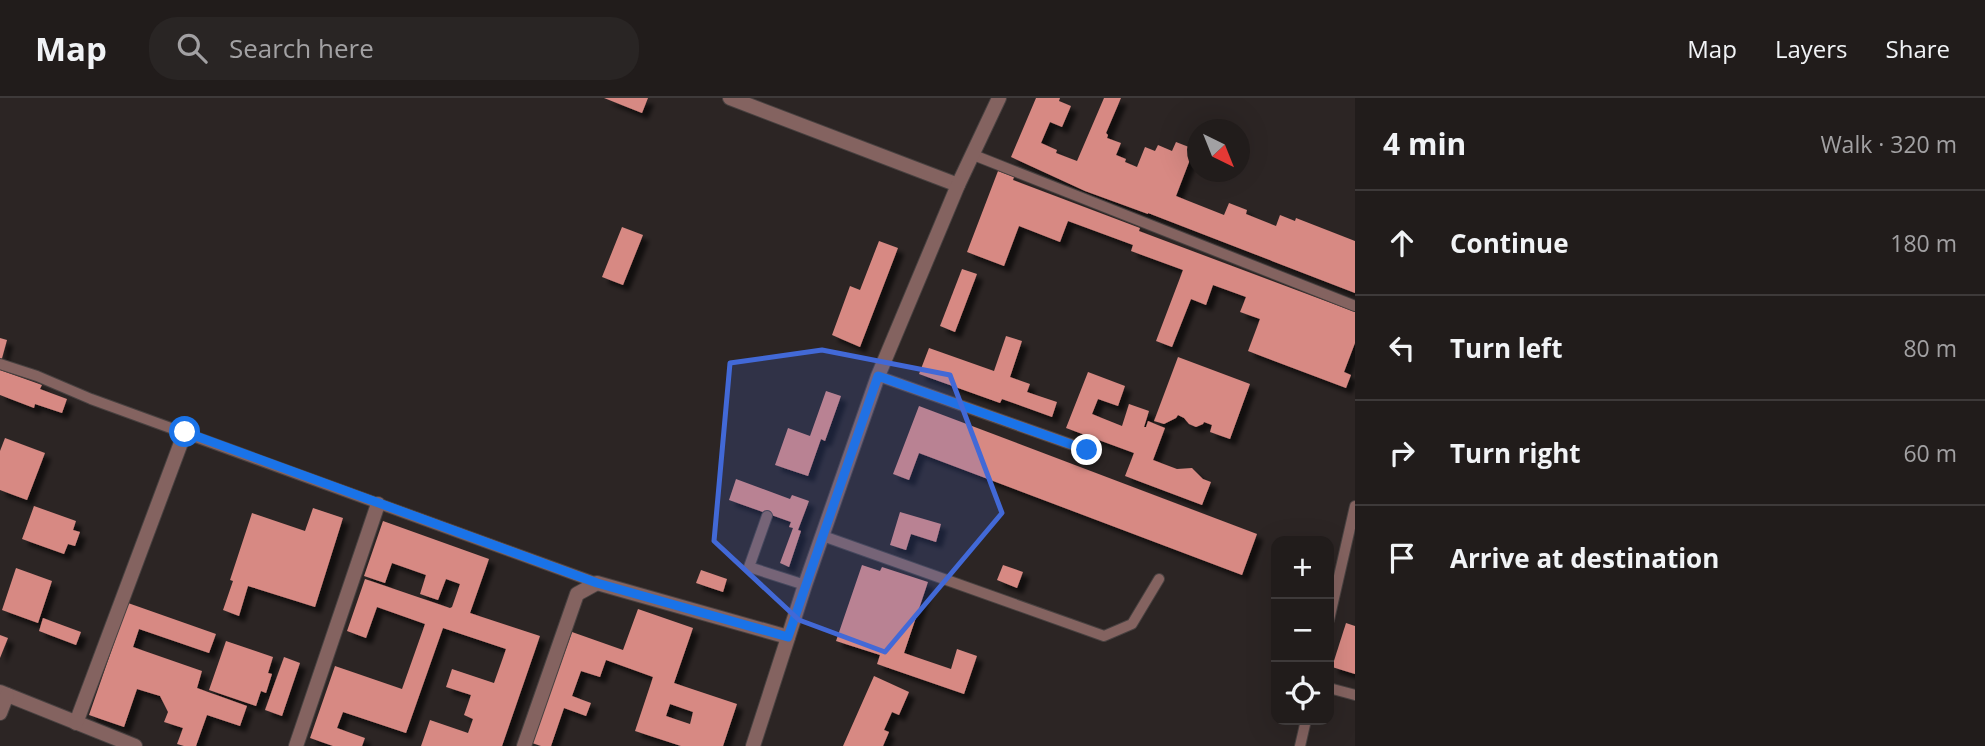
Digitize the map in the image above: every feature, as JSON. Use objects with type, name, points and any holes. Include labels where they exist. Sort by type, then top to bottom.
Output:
[{"type":"street","points":[[730,98],[958,185]]},
{"type":"street","points":[[753,746],[805,584],[878,376],[971,155],[999,98]]},
{"type":"street","points":[[76,723],[185,432]]},
{"type":"street","points":[[296,746],[379,504]]},
{"type":"street","points":[[524,746],[578,594],[597,583],[788,637]]},
{"type":"street","points":[[0,713],[4,694],[135,746]]},
{"type":"lane","points":[[971,155],[1355,306]]},
{"type":"lane","points":[[0,364],[597,583]]},
{"type":"lane","points":[[878,376],[1087,450]]},
{"type":"lane","points":[[1334,599],[1355,506]]},
{"type":"lane","points":[[767,516],[749,567],[805,584]]},
{"type":"lane","points":[[823,536],[1104,636],[1132,624],[1159,579]]},
{"type":"lane","points":[[1334,689],[1355,695]]},
{"type":"lane","points":[[1300,746],[1305,725]]},
{"type":"highlighted area","points":[[822,350],[950,375],[1002,513],[885,652],[799,620],[714,541],[730,363]]},
{"type":"building","points":[[604,98],[648,98],[642,113]]},
{"type":"building","points":[[1036,98],[1060,98],[1059,101],[1071,106],[1062,127],[1050,122],[1041,143],[1057,150],[1056,153],[1077,161],[1104,98],[1121,98],[1106,133],[1107,138],[1121,143],[1116,155],[1137,167],[1145,147],[1155,151],[1158,145],[1172,151],[1176,142],[1187,146],[1187,167],[1176,196],[1224,215],[1229,203],[1247,210],[1246,214],[1276,226],[1280,215],[1295,221],[1296,218],[1355,241],[1355,293],[1085,191],[1011,157]]},
{"type":"building","points":[[998,171],[1014,177],[1013,180],[1140,228],[1139,231],[1355,312],[1355,343],[1344,372],[1351,375],[1346,388],[1248,351],[1260,319],[1240,312],[1246,297],[1213,285],[1206,305],[1191,299],[1172,347],[1156,341],[1183,270],[1131,251],[1133,245],[1068,221],[1060,242],[1019,226],[1004,266],[967,252]]},
{"type":"building","points":[[622,227],[643,235],[623,285],[602,277]]},
{"type":"building","points":[[879,241],[898,248],[860,347],[832,335],[850,286],[860,290]]},
{"type":"building","points":[[962,269],[977,274],[955,332],[940,326]]},
{"type":"building","points":[[1006,336],[1022,341],[1010,377],[1030,384],[1027,392],[1057,402],[1052,417],[1002,399],[1000,403],[919,374],[929,348],[994,371]]},
{"type":"building","points":[[0,338],[7,340],[1,362],[0,362]]},
{"type":"building","points":[[1178,357],[1250,384],[1230,439],[1210,432],[1212,425],[1204,422],[1196,427],[1178,415],[1164,424],[1154,421]]},
{"type":"building","points":[[0,370],[42,385],[40,389],[67,399],[62,413],[35,404],[34,408],[0,395]]},
{"type":"building","points":[[1088,372],[1125,386],[1118,406],[1098,399],[1092,414],[1122,426],[1129,404],[1149,411],[1144,427],[1148,421],[1165,428],[1153,460],[1177,469],[1192,468],[1203,479],[1211,482],[1202,505],[1125,476],[1134,453],[1066,428]]},
{"type":"building","points":[[826,391],[841,396],[825,441],[821,439],[808,476],[775,465],[788,428],[810,436]]},
{"type":"building","points":[[919,406],[1257,534],[1242,575],[919,453],[909,480],[893,474]]},
{"type":"building","points":[[5,438],[45,453],[27,500],[0,490],[0,451]]},
{"type":"building","points":[[736,479],[790,499],[792,495],[809,501],[798,530],[801,531],[789,567],[780,563],[793,528],[789,527],[791,522],[729,500]]},
{"type":"building","points":[[34,506],[76,521],[73,530],[80,532],[75,546],[68,544],[64,554],[22,539]]},
{"type":"building","points":[[313,508],[343,518],[315,607],[248,586],[239,616],[223,610],[252,513],[305,531]]},
{"type":"building","points":[[900,512],[941,524],[936,542],[911,534],[906,550],[890,545]]},
{"type":"building","points":[[383,521],[489,559],[470,613],[540,636],[502,746],[421,746],[430,720],[468,733],[473,719],[464,715],[471,695],[446,687],[452,669],[494,683],[506,649],[443,628],[406,733],[343,712],[337,728],[365,738],[362,746],[333,746],[310,738],[335,666],[402,689],[425,624],[377,607],[366,638],[347,631],[365,579],[450,608],[460,584],[446,579],[438,600],[420,594],[426,575],[392,563],[385,583],[364,576]]},
{"type":"building","points":[[862,565],[880,571],[882,567],[928,582],[904,653],[951,669],[957,649],[977,656],[964,694],[877,664],[880,655],[836,641]]},
{"type":"building","points":[[1003,565],[1023,572],[1017,588],[997,580]]},
{"type":"building","points":[[16,568],[52,581],[38,623],[2,610]]},
{"type":"building","points":[[701,570],[727,579],[723,592],[696,583]]},
{"type":"building","points":[[128,603],[216,634],[209,653],[139,629],[133,647],[202,671],[197,688],[247,706],[240,726],[207,715],[196,746],[177,744],[183,728],[164,722],[168,712],[160,696],[137,689],[124,727],[89,715]]},
{"type":"building","points":[[638,609],[693,628],[674,683],[737,704],[723,746],[681,746],[635,731],[653,677],[606,660],[600,677],[581,671],[572,696],[591,703],[586,716],[564,708],[551,746],[532,743],[572,632],[623,650]],"holes":[[[670,704],[693,712],[690,724],[666,716]]]},
{"type":"building","points":[[43,618],[81,632],[76,645],[39,631]]},
{"type":"building","points":[[1346,623],[1355,626],[1355,674],[1334,668]]},
{"type":"building","points":[[0,635],[8,638],[0,658]]},
{"type":"building","points":[[226,641],[273,657],[268,673],[272,674],[266,693],[261,691],[256,706],[209,690]]},
{"type":"building","points":[[284,657],[300,663],[282,716],[265,710]]},
{"type":"building","points":[[874,676],[909,692],[899,715],[892,712],[884,730],[889,732],[883,746],[843,746]]},
{"type":"route","points":[[185,432],[597,583],[788,637],[878,376],[1087,450]]}]
